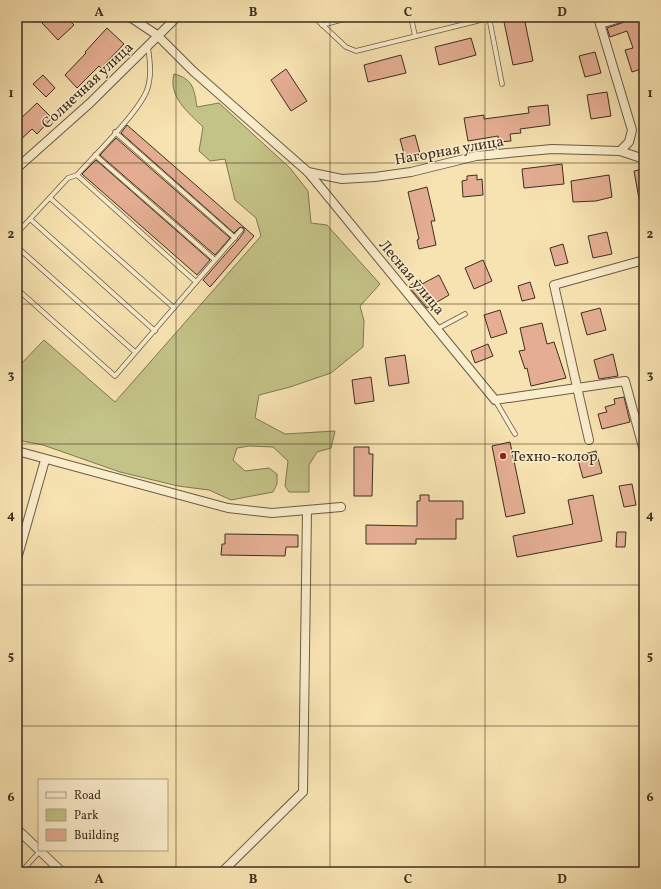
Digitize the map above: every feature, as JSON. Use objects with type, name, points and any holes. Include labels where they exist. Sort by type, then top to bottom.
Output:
[{"type":"street","name":"Лесная улица","points":[[130,17],[157,35],[193,71],[308,172],[407,296],[437,329],[495,400]]},
{"type":"street","name":"Солнечная улица","points":[[17,168],[148,47],[157,35],[177,17]]},
{"type":"street","points":[[620,151],[629,142],[632,130],[599,21],[624,17]]},
{"type":"street","name":"Нагорная улица","points":[[308,172],[342,179],[368,177],[411,172],[476,156],[552,149],[620,151],[644,159]]},
{"type":"street","points":[[590,440],[554,285],[644,260]]},
{"type":"street","points":[[495,400],[625,381],[644,451]]},
{"type":"street","points":[[17,451],[45,460],[228,508],[272,513],[341,507]]},
{"type":"street","points":[[17,558],[45,460]]},
{"type":"street","points":[[222,872],[303,792],[307,511]]},
{"type":"street","points":[[17,830],[38,849]]},
{"type":"street","points":[[40,851],[62,872]]},
{"type":"lane","points":[[314,17],[346,47],[356,51],[489,17],[502,84]]},
{"type":"lane","points":[[322,25],[352,17]]},
{"type":"lane","points":[[410,17],[416,36]]},
{"type":"lane","points":[[17,233],[68,178],[77,175],[137,107],[147,90],[150,78],[148,47]]},
{"type":"lane","points":[[115,132],[235,238]]},
{"type":"lane","points":[[95,155],[215,260]]},
{"type":"lane","points":[[77,175],[196,282]]},
{"type":"lane","points":[[50,198],[174,308]]},
{"type":"lane","points":[[30,219],[155,330]]},
{"type":"lane","points":[[17,289],[115,376],[241,230]]},
{"type":"lane","points":[[17,247],[135,352]]},
{"type":"lane","points":[[437,329],[465,314]]},
{"type":"lane","points":[[495,400],[515,434]]},
{"type":"lane","points":[[21,872],[40,851]]},
{"type":"green space","points":[[174,74],[186,79],[192,86],[197,107],[219,103],[290,168],[308,191],[311,223],[327,225],[380,284],[360,306],[364,321],[363,347],[331,373],[290,387],[259,395],[255,418],[285,434],[335,431],[331,448],[317,452],[309,465],[309,492],[289,492],[285,486],[288,461],[273,447],[249,446],[237,448],[233,460],[245,471],[269,468],[277,474],[277,484],[273,492],[231,500],[209,490],[178,486],[120,472],[43,445],[17,440],[17,368],[44,340],[115,402],[261,236],[256,218],[235,200],[225,159],[210,161],[199,151],[203,127],[186,110],[177,97],[174,90]]},
{"type":"building","points":[[48,17],[66,17],[74,25],[58,40],[42,23]]},
{"type":"building","points":[[503,17],[524,17],[533,61],[513,65]]},
{"type":"building","points":[[639,17],[644,32],[644,68],[632,72],[625,50],[633,48],[627,31],[610,37],[607,28]]},
{"type":"building","points":[[107,28],[124,44],[101,68],[99,66],[77,88],[65,75]]},
{"type":"building","points":[[471,38],[476,55],[439,65],[435,47]]},
{"type":"building","points":[[595,52],[601,73],[585,77],[579,56]]},
{"type":"building","points":[[401,55],[406,73],[368,82],[364,65]]},
{"type":"building","points":[[286,69],[307,101],[291,111],[271,80]]},
{"type":"building","points":[[43,75],[55,88],[46,97],[33,84]]},
{"type":"building","points":[[607,92],[611,116],[591,119],[587,95]]},
{"type":"building","points":[[37,103],[52,118],[37,134],[32,129],[17,143],[17,122]]},
{"type":"building","points":[[548,105],[550,125],[520,129],[521,133],[510,134],[511,141],[499,142],[498,136],[468,141],[464,118],[484,115],[484,119],[529,113],[528,107]]},
{"type":"building","points":[[127,125],[254,236],[210,287],[203,280],[238,240],[244,232],[244,228],[240,227],[234,233],[121,133]]},
{"type":"building","points":[[415,135],[421,157],[406,161],[400,139]]},
{"type":"building","points":[[116,138],[230,238],[215,255],[100,155]]},
{"type":"building","points":[[96,160],[210,260],[197,275],[82,174]]},
{"type":"building","points":[[562,164],[564,184],[524,188],[522,169]]},
{"type":"building","points":[[644,169],[644,204],[640,204],[634,171]]},
{"type":"building","points":[[477,175],[477,180],[482,179],[483,195],[463,197],[462,181],[467,180],[467,176]]},
{"type":"building","points":[[609,175],[612,197],[596,201],[573,202],[571,181]]},
{"type":"building","points":[[427,187],[435,221],[431,221],[436,245],[419,249],[417,240],[419,239],[408,192]]},
{"type":"building","points":[[607,232],[612,254],[593,258],[588,236]]},
{"type":"building","points":[[563,244],[568,263],[555,266],[550,248]]},
{"type":"building","points":[[483,260],[492,281],[474,289],[465,268]]},
{"type":"building","points":[[439,275],[449,295],[427,308],[408,286],[420,280],[422,284]]},
{"type":"building","points":[[530,282],[535,298],[522,301],[518,286]]},
{"type":"building","points":[[600,308],[606,330],[587,335],[581,313]]},
{"type":"building","points":[[500,310],[507,333],[491,338],[484,315]]},
{"type":"building","points":[[542,323],[547,344],[554,342],[566,378],[531,386],[527,368],[525,369],[519,351],[525,350],[520,328]]},
{"type":"building","points":[[488,344],[493,356],[475,363],[471,351]]},
{"type":"building","points":[[613,354],[618,376],[599,379],[594,360]]},
{"type":"building","points":[[405,355],[409,383],[389,386],[385,358]]},
{"type":"building","points":[[371,377],[374,401],[355,404],[352,380]]},
{"type":"building","points":[[624,397],[630,422],[602,429],[598,414],[607,412],[605,407],[615,404],[614,399]]},
{"type":"building","points":[[510,442],[525,513],[506,517],[492,446]]},
{"type":"building","points":[[354,447],[369,447],[369,454],[373,454],[372,496],[354,496]]},
{"type":"building","points":[[596,451],[602,473],[583,478],[577,456]]},
{"type":"building","points":[[632,484],[636,505],[624,507],[619,486]]},
{"type":"building","points":[[420,495],[429,495],[429,501],[463,501],[463,519],[456,519],[456,539],[416,539],[416,544],[366,544],[366,525],[417,526],[417,501],[420,501]]},
{"type":"building","points":[[593,495],[602,541],[517,557],[513,536],[573,524],[568,500]]},
{"type":"building","points":[[617,532],[626,532],[625,547],[616,547]]},
{"type":"building","points":[[225,534],[298,535],[298,547],[286,547],[285,556],[221,555],[222,544],[225,544]]},
{"type":"place","name":"Техно-колор","points":[[503,456]]}]
